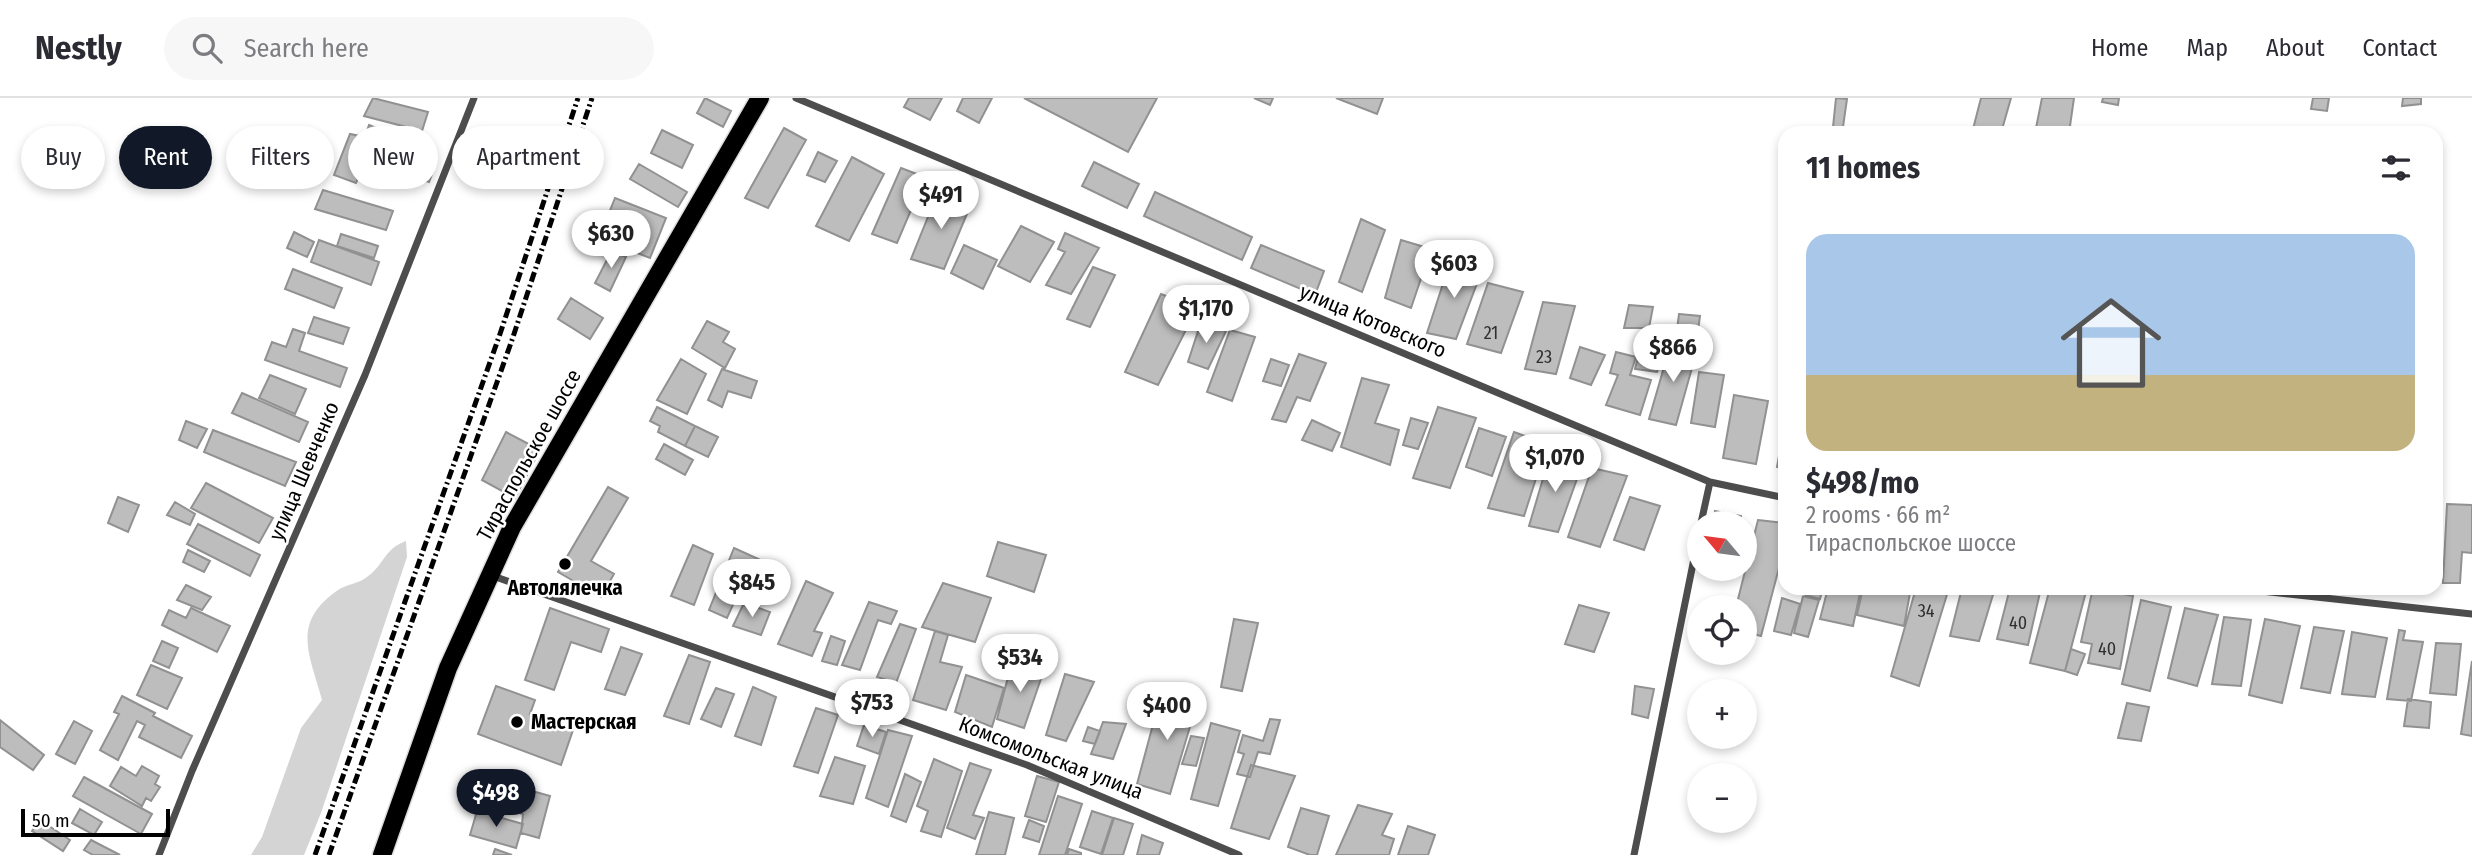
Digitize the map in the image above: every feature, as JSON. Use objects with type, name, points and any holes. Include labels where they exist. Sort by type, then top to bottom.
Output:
[{"type":"main road","name":"Тираспольское шоссе","points":[[382,855],[448,668],[512,527],[760,98]]},
{"type":"street","name":"улица Шевченко","points":[[159,855],[192,772],[365,375],[474,98]]},
{"type":"street","name":"улица Котовского","points":[[796,98],[1710,482],[1778,497]]},
{"type":"street","points":[[1704,511],[1710,482]]},
{"type":"street","name":"Комсомольская улица","points":[[490,575],[1056,775],[1239,855]]},
{"type":"street","points":[[1633,855],[1689,581]]},
{"type":"street","points":[[2298,595],[2472,614]]},
{"type":"shaded area","points":[[406,541],[407,557],[321,813],[304,855],[251,855],[262,837],[301,728],[322,700],[309,654],[309,627],[314,615],[323,602],[345,586],[367,577],[392,549]]},
{"type":"building","points":[[373,98],[428,112],[424,126],[403,126],[364,116]]},
{"type":"building","points":[[705,98],[731,111],[723,127],[697,113]]},
{"type":"building","points":[[909,98],[942,98],[930,120],[904,107]]},
{"type":"building","points":[[963,98],[992,98],[979,123],[957,111]]},
{"type":"building","points":[[1024,98],[1157,98],[1128,152]]},
{"type":"building","points":[[1254,98],[1273,98],[1270,105]]},
{"type":"building","points":[[1336,98],[1383,98],[1377,114]]},
{"type":"building","points":[[1836,98],[1847,99],[1843,126],[1833,126]]},
{"type":"building","points":[[1981,98],[2011,98],[2003,126],[1974,126]]},
{"type":"building","points":[[2042,98],[2074,98],[2070,126],[2036,126]]},
{"type":"building","points":[[2103,98],[2119,98],[2118,105],[2102,102]]},
{"type":"building","points":[[2313,98],[2329,98],[2327,111],[2311,109]]},
{"type":"building","points":[[2403,98],[2421,98],[2421,104],[2402,106]]},
{"type":"building","points":[[784,128],[806,140],[768,208],[745,198]]},
{"type":"building","points":[[662,130],[693,145],[682,168],[651,153]]},
{"type":"building","points":[[348,139],[348,180],[334,175]]},
{"type":"building","points":[[818,152],[837,161],[825,182],[807,175]]},
{"type":"building","points":[[852,157],[884,174],[849,241],[816,226]]},
{"type":"building","points":[[1094,162],[1139,184],[1127,208],[1082,186]]},
{"type":"building","points":[[639,164],[687,192],[678,207],[630,179]]},
{"type":"building","points":[[901,168],[925,177],[897,243],[872,234]]},
{"type":"building","points":[[323,190],[393,211],[386,230],[315,209]]},
{"type":"building","points":[[938,192],[971,204],[944,269],[911,259]]},
{"type":"building","points":[[1155,192],[1252,237],[1242,260],[1144,216]]},
{"type":"building","points":[[615,198],[666,218],[650,258],[599,238]]},
{"type":"building","points":[[1361,219],[1385,230],[1362,292],[1339,282]]},
{"type":"building","points":[[1021,226],[1054,242],[1030,282],[998,266]]},
{"type":"building","points":[[294,232],[314,242],[307,257],[287,248]]},
{"type":"building","points":[[1065,233],[1099,248],[1071,294],[1046,285],[1065,252],[1058,249]]},
{"type":"building","points":[[341,234],[378,246],[374,258],[337,246]]},
{"type":"building","points":[[319,240],[379,262],[371,285],[311,262]]},
{"type":"building","points":[[1401,240],[1431,249],[1411,308],[1385,298]]},
{"type":"building","points":[[964,245],[997,260],[983,289],[951,273]]},
{"type":"building","points":[[1261,245],[1324,271],[1315,295],[1251,268]]},
{"type":"building","points":[[612,250],[626,257],[610,291],[595,283]]},
{"type":"building","points":[[1451,259],[1482,270],[1456,339],[1427,333]]},
{"type":"building","points":[[1093,267],[1115,275],[1090,327],[1067,319]]},
{"type":"building","points":[[293,269],[342,288],[334,308],[285,289]]},
{"type":"building","points":[[1488,283],[1523,292],[1501,353],[1467,344]]},
{"type":"building","points":[[1161,294],[1197,308],[1158,385],[1125,372]]},
{"type":"building","points":[[571,298],[603,318],[590,339],[558,319]]},
{"type":"building","points":[[1543,302],[1575,306],[1556,374],[1525,369]]},
{"type":"building","points":[[1629,305],[1653,307],[1649,328],[1624,328]]},
{"type":"building","points":[[1679,314],[1700,316],[1697,338],[1676,337]]},
{"type":"building","points":[[314,317],[349,328],[343,344],[308,333]]},
{"type":"building","points":[[707,321],[729,332],[723,342],[735,349],[725,368],[692,348]]},
{"type":"building","points":[[1201,322],[1226,331],[1208,369],[1188,362]]},
{"type":"building","points":[[293,329],[305,333],[299,351],[347,368],[340,387],[265,360],[272,342],[286,347]]},
{"type":"building","points":[[1230,330],[1255,337],[1232,401],[1207,392]]},
{"type":"building","points":[[1642,342],[1665,345],[1657,372],[1635,369]]},
{"type":"building","points":[[1671,343],[1697,350],[1676,425],[1649,419]]},
{"type":"building","points":[[1580,347],[1605,355],[1591,385],[1570,378]]},
{"type":"building","points":[[1616,352],[1636,357],[1630,375],[1651,380],[1640,415],[1606,405],[1618,375],[1610,373]]},
{"type":"building","points":[[1299,354],[1326,363],[1310,401],[1297,397],[1286,422],[1272,419]]},
{"type":"building","points":[[681,359],[706,374],[687,414],[657,400]]},
{"type":"building","points":[[1271,359],[1289,365],[1281,386],[1263,381]]},
{"type":"building","points":[[722,369],[757,381],[751,398],[728,391],[722,407],[708,400]]},
{"type":"building","points":[[1699,372],[1724,375],[1715,427],[1691,423]]},
{"type":"building","points":[[270,375],[306,389],[295,414],[259,398]]},
{"type":"building","points":[[1362,378],[1389,385],[1375,423],[1399,430],[1390,465],[1341,447]]},
{"type":"building","points":[[242,393],[308,422],[299,442],[232,413]]},
{"type":"building","points":[[1734,395],[1768,401],[1756,464],[1723,458]]},
{"type":"building","points":[[657,407],[695,426],[685,446],[658,432],[660,426],[650,421]]},
{"type":"building","points":[[1438,407],[1476,418],[1450,488],[1413,478]]},
{"type":"building","points":[[1411,418],[1428,423],[1418,449],[1403,445]]},
{"type":"building","points":[[1312,420],[1340,433],[1332,451],[1302,440]]},
{"type":"building","points":[[186,421],[207,429],[197,448],[179,440]]},
{"type":"building","points":[[695,426],[718,437],[708,457],[685,446]]},
{"type":"building","points":[[1479,428],[1506,437],[1492,476],[1466,467]]},
{"type":"building","points":[[213,430],[296,462],[285,486],[204,452]]},
{"type":"building","points":[[506,432],[540,450],[515,498],[482,480]]},
{"type":"building","points":[[1514,432],[1547,444],[1524,516],[1488,508]]},
{"type":"building","points":[[664,444],[693,460],[685,475],[656,459]]},
{"type":"building","points":[[1550,455],[1582,465],[1558,532],[1529,526]]},
{"type":"building","points":[[1592,468],[1627,476],[1600,547],[1568,537]]},
{"type":"building","points":[[206,483],[273,518],[259,543],[191,508]]},
{"type":"building","points":[[608,487],[628,498],[591,561],[614,574],[601,597],[558,572]]},
{"type":"building","points":[[118,497],[139,505],[128,532],[108,523]]},
{"type":"building","points":[[1630,497],[1660,506],[1644,550],[1614,540]]},
{"type":"building","points":[[175,502],[195,514],[190,525],[167,515]]},
{"type":"building","points":[[2447,504],[2472,505],[2472,553],[2462,552],[2460,583],[2443,583]]},
{"type":"building","points":[[1758,520],[1778,522],[1778,572],[1761,636],[1757,635],[1757,595],[1739,595],[1743,581],[1757,581]]},
{"type":"building","points":[[198,524],[260,555],[250,576],[187,544]]},
{"type":"building","points":[[998,542],[1046,555],[1034,592],[987,576]]},
{"type":"building","points":[[693,545],[713,554],[694,605],[671,596]]},
{"type":"building","points":[[734,548],[765,562],[756,580],[746,576],[727,618],[709,610]]},
{"type":"building","points":[[188,550],[210,561],[204,572],[183,562]]},
{"type":"building","points":[[806,581],[833,593],[814,631],[822,633],[812,656],[778,644]]},
{"type":"building","points":[[943,583],[991,598],[975,642],[922,627]]},
{"type":"building","points":[[186,585],[211,597],[202,610],[177,600]]},
{"type":"building","points":[[1805,595],[1821,595],[1820,599]]},
{"type":"building","points":[[1826,595],[1860,595],[1853,626],[1820,619]]},
{"type":"building","points":[[1861,595],[1910,595],[1904,626],[1857,615]]},
{"type":"building","points":[[1914,595],[1947,595],[1919,686],[1891,676]]},
{"type":"building","points":[[1960,595],[1993,595],[1979,641],[1950,636]]},
{"type":"building","points":[[2008,595],[2039,595],[2028,645],[1997,639]]},
{"type":"building","points":[[2048,595],[2085,595],[2065,671],[2030,663]]},
{"type":"building","points":[[2091,595],[2133,596],[2120,669],[2088,663],[2092,644],[2081,642]]},
{"type":"building","points":[[1803,596],[1819,600],[1808,637],[1794,633]]},
{"type":"building","points":[[1782,598],[1800,604],[1791,635],[1774,631]]},
{"type":"building","points":[[2141,600],[2171,607],[2150,691],[2122,684]]},
{"type":"building","points":[[869,602],[897,611],[891,624],[878,620],[860,670],[842,665]]},
{"type":"building","points":[[744,603],[770,612],[761,635],[733,626]]},
{"type":"building","points":[[1579,605],[1609,613],[1594,652],[1565,644]]},
{"type":"building","points":[[191,608],[230,626],[217,652],[162,625],[169,610],[186,618]]},
{"type":"building","points":[[550,608],[609,629],[601,652],[571,642],[554,690],[525,680]]},
{"type":"building","points":[[2185,608],[2218,615],[2197,686],[2168,678]]},
{"type":"building","points":[[2224,617],[2251,620],[2241,686],[2212,684]]},
{"type":"building","points":[[1234,619],[1258,623],[1242,691],[1221,687]]},
{"type":"building","points":[[2265,619],[2300,626],[2282,703],[2249,695]]},
{"type":"building","points":[[900,624],[916,629],[896,683],[877,677]]},
{"type":"building","points":[[2314,627],[2344,631],[2330,693],[2301,688]]},
{"type":"building","points":[[2399,630],[2405,631],[2403,640],[2423,642],[2411,701],[2387,699]]},
{"type":"building","points":[[935,631],[948,635],[940,662],[962,667],[946,710],[913,700]]},
{"type":"building","points":[[2352,632],[2387,638],[2375,697],[2342,694]]},
{"type":"building","points":[[831,636],[845,641],[837,665],[822,661]]},
{"type":"building","points":[[162,641],[178,648],[169,668],[153,661]]},
{"type":"building","points":[[2436,643],[2461,644],[2456,695],[2430,693]]},
{"type":"building","points":[[621,647],[642,654],[625,695],[605,689]]},
{"type":"building","points":[[2071,649],[2085,654],[2077,675],[2065,671]]},
{"type":"building","points":[[689,655],[710,662],[689,724],[664,716]]},
{"type":"building","points":[[2472,661],[2472,736],[2461,734]]},
{"type":"building","points":[[1012,662],[1044,670],[1024,728],[997,719]]},
{"type":"building","points":[[151,665],[182,678],[167,709],[137,695]]},
{"type":"building","points":[[1065,674],[1094,682],[1066,741],[1046,735]]},
{"type":"building","points":[[966,675],[1004,688],[992,727],[955,712]]},
{"type":"building","name":"Мастерская","points":[[496,686],[535,700],[530,714],[573,730],[561,765],[478,734]]},
{"type":"building","points":[[1635,686],[1654,689],[1648,718],[1632,714]]},
{"type":"building","points":[[753,687],[776,697],[761,745],[735,736]]},
{"type":"building","points":[[716,688],[734,694],[721,727],[701,719]]},
{"type":"building","points":[[1162,691],[1197,703],[1170,794],[1137,784]]},
{"type":"building","points":[[122,696],[192,736],[181,758],[139,737],[145,725],[137,721],[118,760],[100,750],[119,714],[114,712]]},
{"type":"building","points":[[2408,699],[2431,702],[2429,728],[2404,726]]},
{"type":"building","points":[[2127,703],[2149,707],[2141,741],[2118,738]]},
{"type":"building","points":[[816,708],[838,715],[818,773],[794,766]]},
{"type":"building","points":[[1270,719],[1280,720],[1270,754],[1258,752],[1250,777],[1237,774],[1244,754],[1238,752],[1243,735],[1263,741]]},
{"type":"building","points":[[0,720],[44,755],[33,770],[0,747]]},
{"type":"building","points":[[74,721],[92,731],[75,764],[56,754]]},
{"type":"building","points":[[1103,722],[1126,724],[1113,759],[1091,754]]},
{"type":"building","points":[[1211,723],[1240,731],[1218,806],[1191,799]]},
{"type":"building","points":[[864,725],[886,732],[879,754],[857,746]]},
{"type":"building","points":[[1088,727],[1100,731],[1095,744],[1083,741]]},
{"type":"building","points":[[888,730],[912,736],[888,807],[866,798]]},
{"type":"building","points":[[1191,736],[1204,738],[1196,766],[1182,764]]},
{"type":"building","points":[[835,757],[865,766],[853,804],[820,796]]},
{"type":"building","points":[[934,759],[962,771],[941,837],[921,831],[928,811],[917,806]]},
{"type":"building","points":[[970,763],[991,770],[973,815],[984,818],[975,839],[947,828]]},
{"type":"building","points":[[1251,765],[1295,776],[1269,839],[1231,828]]},
{"type":"building","points":[[142,766],[159,776],[155,784],[160,787],[151,801],[146,798],[142,806],[110,786],[121,767],[136,776]]},
{"type":"building","points":[[471,774],[550,796],[539,838],[521,833],[523,814],[465,798]]},
{"type":"building","points":[[905,774],[921,782],[906,822],[891,816]]},
{"type":"building","points":[[1037,776],[1059,782],[1046,822],[1025,816]]},
{"type":"building","points":[[84,777],[152,814],[141,834],[73,796]]},
{"type":"building","points":[[1058,796],[1082,804],[1065,855],[1039,855]]},
{"type":"building","points":[[1358,805],[1392,814],[1382,835],[1394,839],[1389,855],[1336,855]]},
{"type":"building","points":[[1301,808],[1329,816],[1317,855],[1288,847]]},
{"type":"building","points":[[80,809],[102,822],[94,835],[72,823]]},
{"type":"building","points":[[477,811],[523,824],[516,848],[470,835]]},
{"type":"building","points":[[1092,811],[1113,818],[1101,854],[1080,847]]},
{"type":"building","points":[[989,812],[1014,818],[1005,855],[976,855]]},
{"type":"building","points":[[1114,818],[1133,824],[1123,855],[1102,855]]},
{"type":"building","points":[[40,820],[70,840],[63,851],[32,831]]},
{"type":"building","points":[[1029,820],[1044,826],[1039,842],[1023,837]]},
{"type":"building","points":[[1408,826],[1435,835],[1428,855],[1398,855]]},
{"type":"building","points":[[1142,835],[1163,843],[1159,855],[1137,855]]},
{"type":"building","points":[[91,840],[120,855],[93,855],[84,850]]},
{"type":"building","points":[[495,849],[512,855],[493,855]]},
{"type":"building","points":[[1069,849],[1081,853],[1081,855],[1067,855]]},
{"type":"railway","points":[[315,855],[500,334],[578,98]]},
{"type":"railway","points":[[329,855],[512,340],[592,98]]},
{"type":"place","name":"Автолялечка","points":[[565,564]]},
{"type":"place","name":"Мастерская","points":[[517,722]]}]
